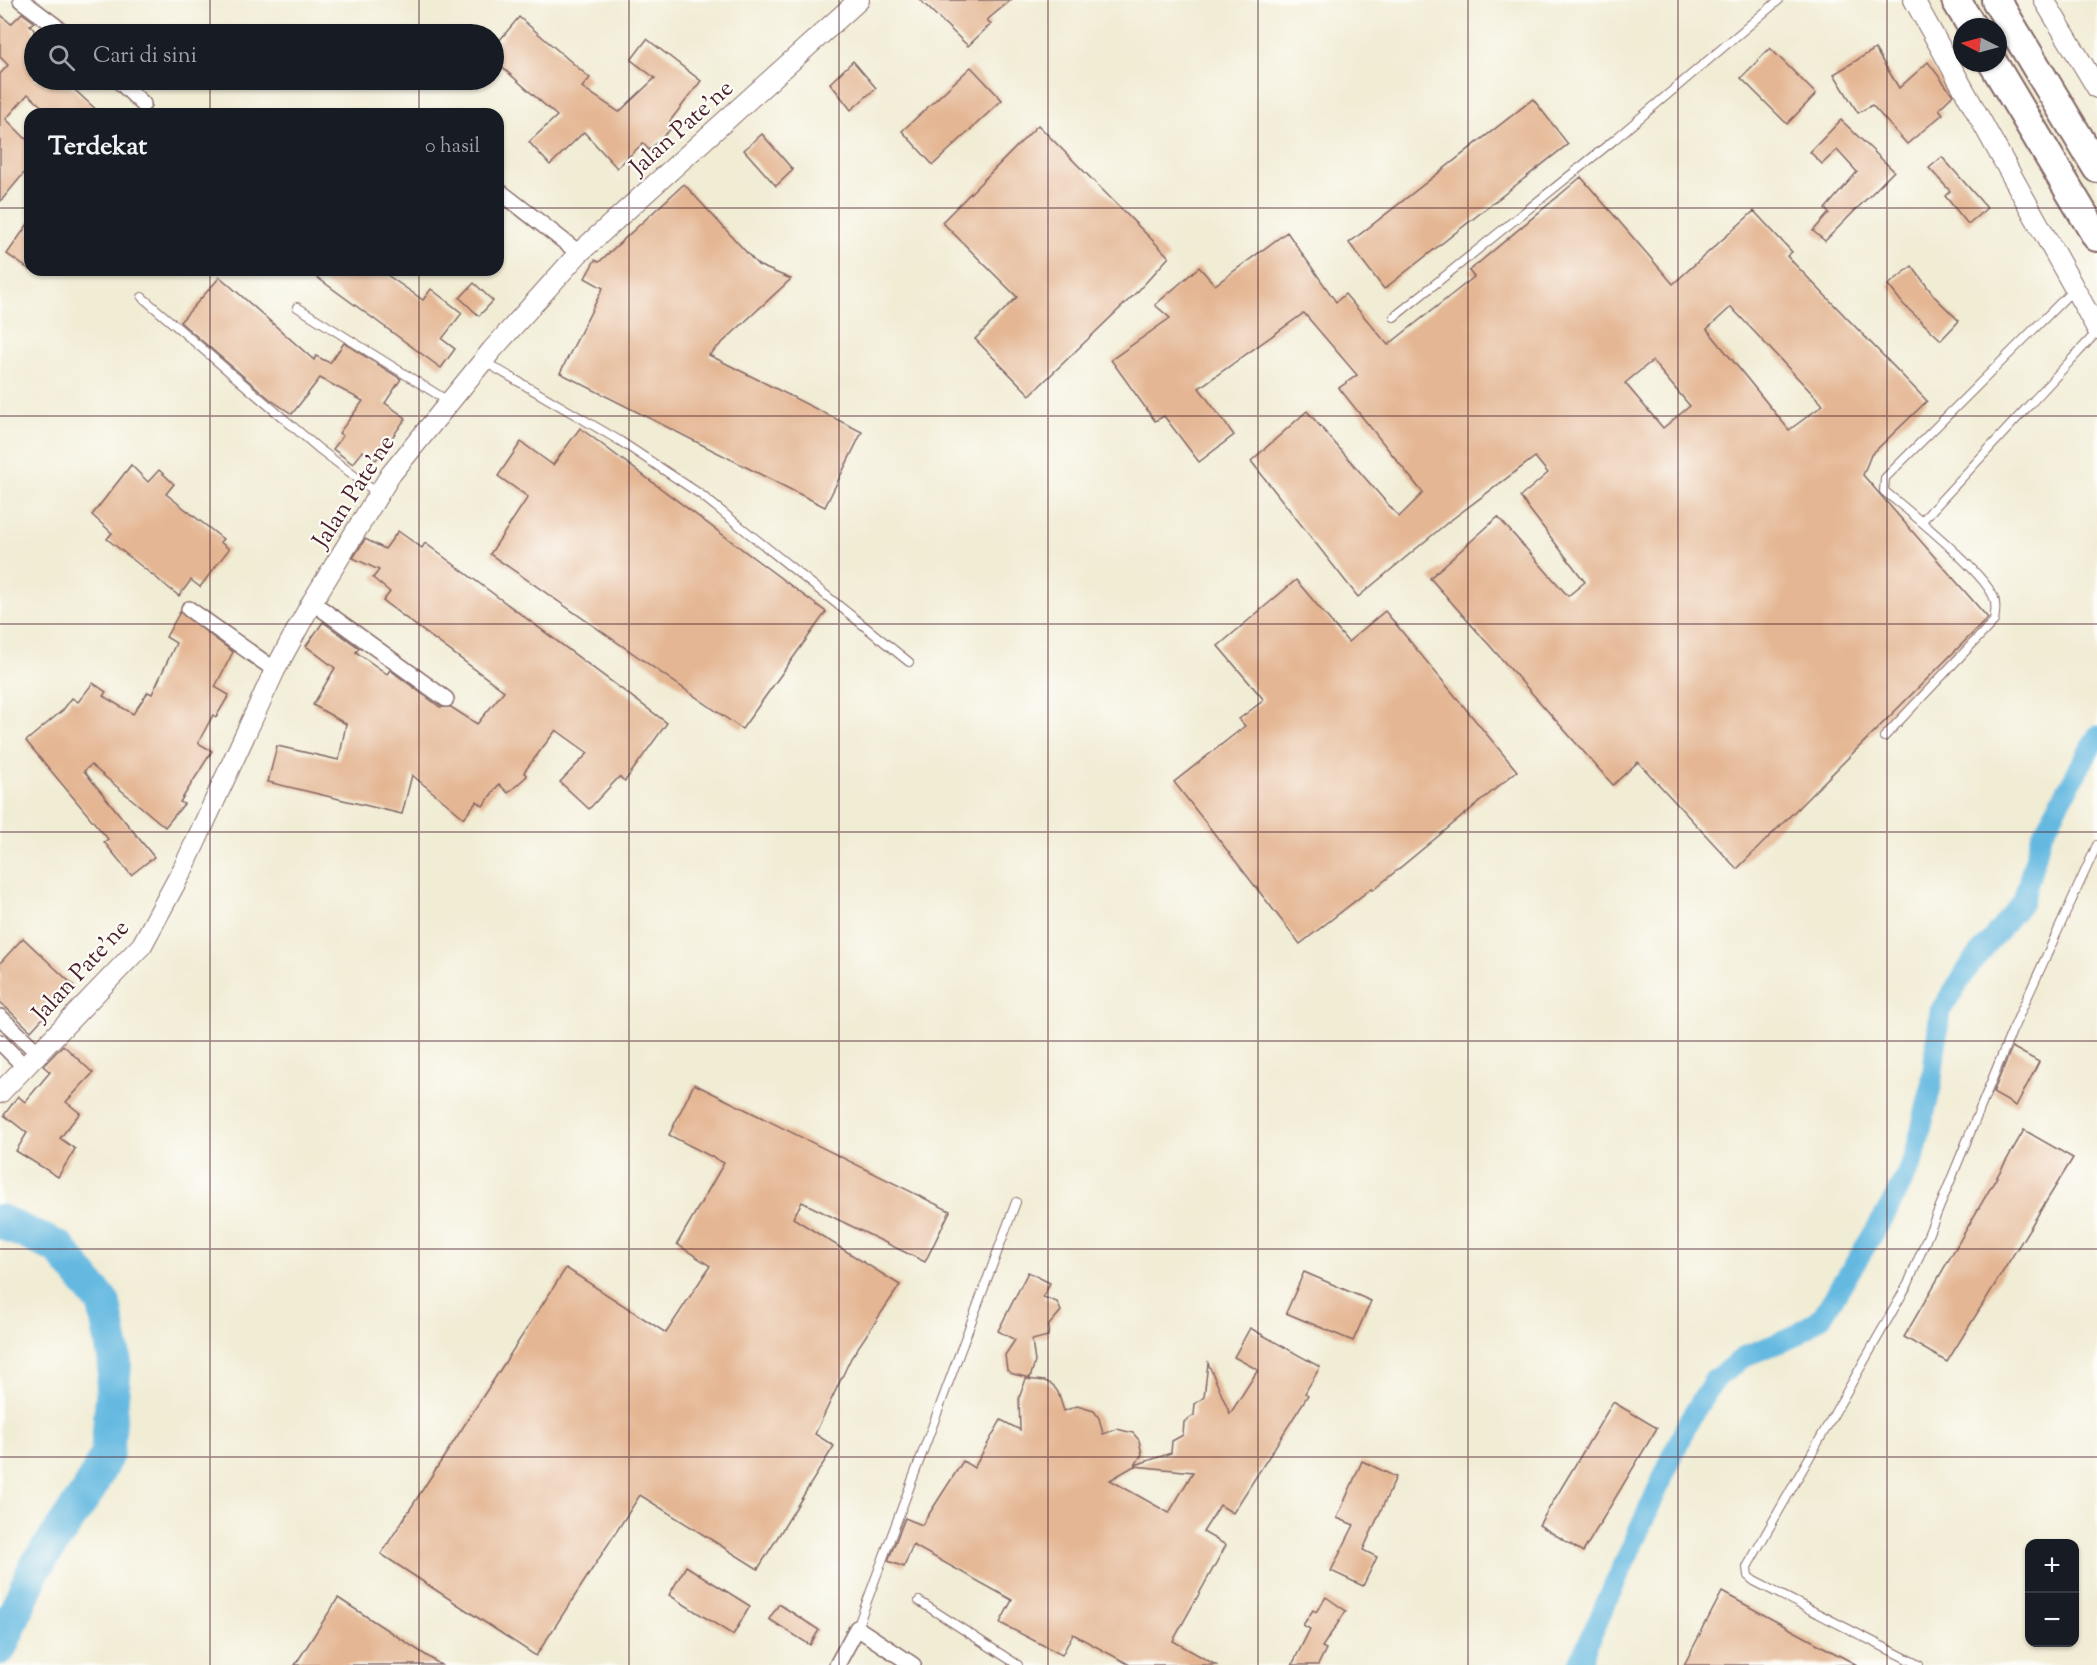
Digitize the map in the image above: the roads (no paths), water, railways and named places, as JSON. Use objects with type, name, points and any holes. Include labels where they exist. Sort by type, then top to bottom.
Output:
[{"type":"highway","points":[[1956,0],[1967,18]]},
{"type":"highway","points":[[1996,0],[2097,168]]},
{"type":"highway","points":[[1998,72],[2097,237]]},
{"type":"street","points":[[21,0],[53,24]]},
{"type":"street","name":"Jalan Pate'ne","points":[[0,1093],[31,1059],[106,986],[142,945],[183,868],[275,670],[312,602],[391,474],[483,361],[579,253],[859,0]]},
{"type":"street","points":[[1914,0],[2097,331]]},
{"type":"street","points":[[2044,0],[2097,88]]},
{"type":"street","points":[[128,90],[143,104]]},
{"type":"street","points":[[504,195],[579,253]]},
{"type":"street","points":[[312,602],[446,699]]},
{"type":"street","points":[[189,609],[275,670]]},
{"type":"street","points":[[0,1017],[31,1059]]},
{"type":"street","points":[[0,1042],[31,1059]]},
{"type":"street","points":[[837,1665],[857,1628],[913,1665]]},
{"type":"lane","points":[[1394,317],[1614,140],[1779,0]]},
{"type":"lane","points":[[1884,737],[1994,621],[1994,597],[1970,568],[1922,521],[1884,491],[1885,478],[2074,290]]},
{"type":"lane","points":[[142,297],[318,448],[378,494]]},
{"type":"lane","points":[[297,307],[449,402]]},
{"type":"lane","points":[[1922,521],[2097,331]]},
{"type":"lane","points":[[483,361],[620,441],[700,494],[909,662]]},
{"type":"lane","points":[[1918,1665],[1754,1581],[1748,1576],[1747,1567],[1908,1284],[2012,1031],[2097,845]]},
{"type":"lane","points":[[857,1628],[1016,1202]]},
{"type":"lane","points":[[920,1601],[1018,1665]]},
{"type":"waterway","points":[[1578,1665],[1687,1424],[1714,1380],[1745,1356],[1796,1336],[1823,1315],[1888,1210],[1914,1159],[1931,1087],[1940,1011],[1971,964],[2023,901],[2041,837],[2097,736]]},
{"type":"waterway","points":[[0,1221],[59,1248],[104,1304],[115,1363],[107,1454],[89,1490],[34,1569],[0,1648]]}]
